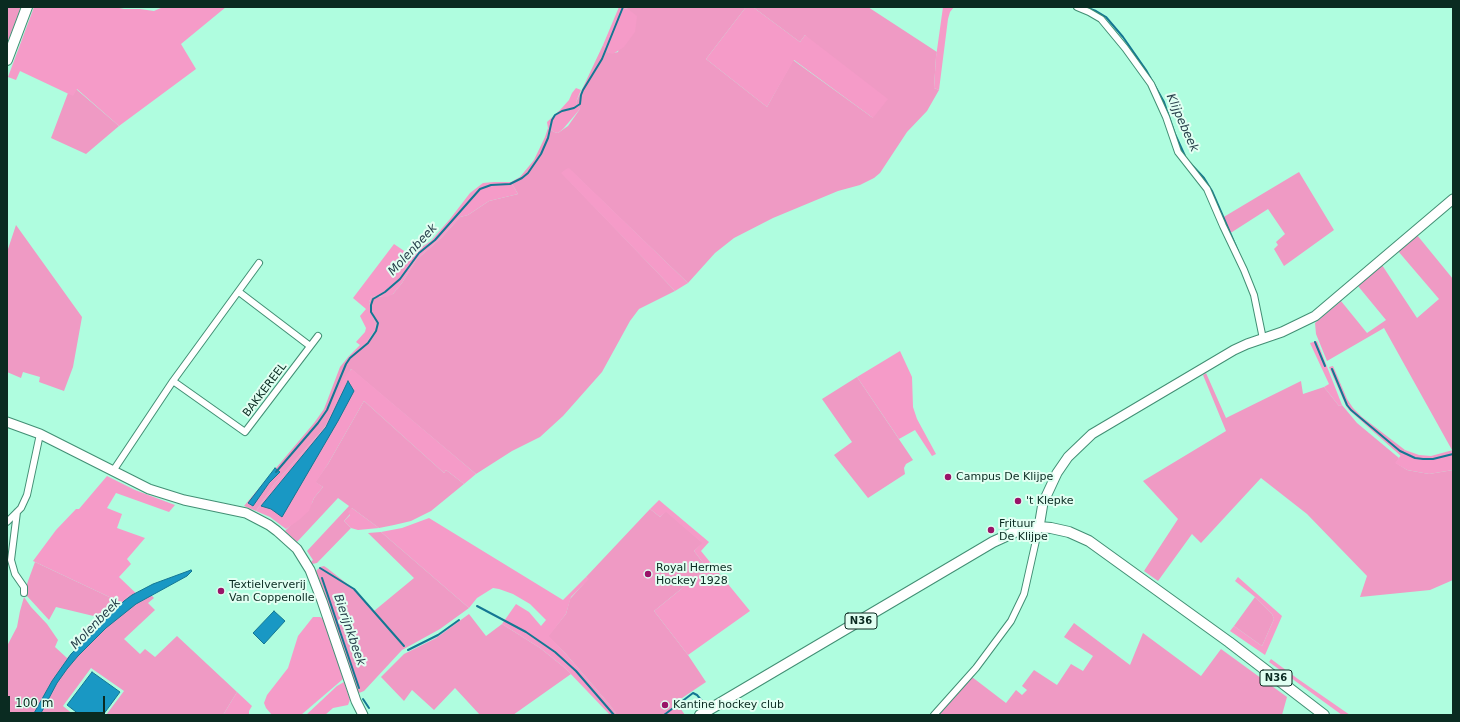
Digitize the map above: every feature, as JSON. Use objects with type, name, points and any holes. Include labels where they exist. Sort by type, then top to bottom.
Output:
[{"type":"main road","points":[[7,60],[27,7]]},
{"type":"main road","name":"N36","points":[[700,715],[993,542],[1017,531],[1039,527],[1069,532],[1089,542],[1233,645],[1324,715]]},
{"type":"street","points":[[1077,7],[1101,19],[1125,48],[1151,84],[1166,117],[1178,152],[1207,189],[1244,270],[1254,295],[1262,339]]},
{"type":"street","points":[[934,715],[976,668],[1011,621],[1024,594],[1043,503],[1055,477],[1068,457],[1086,439],[1234,350],[1298,326],[1321,311],[1453,200]]},
{"type":"street","points":[[113,471],[173,381],[259,263]]},
{"type":"street","points":[[239,292],[310,346]]},
{"type":"street","name":"BAKKEREEL","points":[[173,381],[245,432],[318,336]]},
{"type":"street","points":[[7,422],[40,434],[149,488],[195,503],[251,515],[269,525],[285,537],[307,564],[322,601],[356,701],[363,715]]},
{"type":"street","points":[[7,522],[21,508],[27,495],[40,434]]},
{"type":"street","points":[[17,512],[11,560],[15,574],[24,587],[24,593]]},
{"type":"shaded area","points":[[7,7],[21,7],[7,44]]},
{"type":"shaded area","points":[[34,7],[114,7],[154,11],[163,7],[226,7],[181,44],[196,69],[119,126],[77,89],[73,96],[20,71],[16,80],[8,77]]},
{"type":"shaded area","points":[[619,7],[628,9],[637,16],[635,32],[624,47],[613,54],[609,53],[603,45]]},
{"type":"shaded area","points":[[620,7],[746,7],[706,59],[767,107],[793,60],[873,118],[805,35],[800,42],[753,7],[868,7],[937,52],[934,88],[939,90],[927,111],[907,132],[880,173],[874,178],[860,185],[838,191],[773,218],[734,238],[715,253],[688,283],[569,169],[562,173],[675,291],[639,309],[630,321],[602,372],[563,416],[540,437],[512,451],[476,474],[351,369],[325,427],[275,483],[256,511],[244,506],[324,409],[340,367],[349,356],[351,358],[372,336],[376,329],[369,302],[372,296],[379,297],[393,294],[402,283],[416,260],[441,238],[460,217],[468,215],[489,201],[518,194],[511,182],[520,177],[534,160],[548,128],[558,133],[568,126],[580,109],[576,102],[603,45],[609,53],[618,52],[628,9]]},
{"type":"shaded area","points":[[746,7],[753,7],[800,42],[805,35],[888,99],[873,118],[794,60],[767,107],[706,59]]},
{"type":"shaded area","points":[[943,7],[954,7],[950,12],[948,19],[939,90],[934,88],[936,57]]},
{"type":"shaded area","points":[[576,88],[581,90],[576,102],[580,109],[563,129],[558,133],[554,132],[548,128],[547,122],[569,100]]},
{"type":"shaded area","points":[[76,89],[119,126],[86,154],[51,138],[68,93],[73,95]]},
{"type":"shaded area","points":[[569,168],[688,283],[675,291],[561,173]]},
{"type":"shaded area","points":[[1299,172],[1334,230],[1284,266],[1274,249],[1278,245],[1276,242],[1285,234],[1268,209],[1229,234],[1222,218]]},
{"type":"shaded area","points":[[511,182],[518,194],[489,201],[468,215],[460,217],[441,238],[416,260],[402,283],[393,294],[387,297],[372,296],[369,302],[376,329],[365,345],[351,358],[349,356],[360,345],[356,342],[365,332],[366,328],[360,316],[366,309],[353,298],[394,244],[413,257],[419,249],[431,241],[470,193],[483,183]]},
{"type":"shaded area","points":[[16,225],[82,317],[73,367],[64,391],[39,382],[40,377],[23,372],[21,378],[7,372],[7,252]]},
{"type":"shaded area","points":[[1417,235],[1453,279],[1453,450],[1384,328],[1327,361],[1316,334],[1315,323],[1341,301],[1367,333],[1386,320],[1358,286],[1382,265],[1417,318],[1439,299],[1398,251]]},
{"type":"shaded area","points":[[1317,341],[1342,405],[1339,406],[1324,387],[1329,384],[1310,343]]},
{"type":"shaded area","points":[[900,351],[912,377],[913,407],[917,419],[936,454],[932,456],[915,430],[899,439],[857,377]]},
{"type":"shaded area","points":[[1333,366],[1347,399],[1353,408],[1362,417],[1405,450],[1401,456],[1349,410],[1329,367]]},
{"type":"shaded area","points":[[352,369],[476,474],[464,484],[446,470],[444,473],[364,401],[316,482],[323,487],[314,498],[309,511],[286,529],[270,517],[256,511],[275,483],[325,427],[343,380]]},
{"type":"shaded area","points":[[1206,373],[1226,418],[1301,381],[1303,394],[1324,387],[1339,406],[1342,405],[1357,423],[1399,458],[1396,463],[1407,470],[1429,474],[1453,470],[1453,580],[1430,590],[1360,597],[1367,576],[1307,514],[1261,478],[1201,543],[1192,534],[1158,581],[1144,571],[1178,519],[1143,481],[1226,431],[1203,375]]},
{"type":"shaded area","points":[[857,377],[913,460],[906,464],[904,468],[905,474],[868,498],[834,455],[852,442],[822,399]]},
{"type":"shaded area","points":[[364,401],[444,473],[446,470],[464,484],[431,511],[411,521],[394,525],[379,528],[352,508],[350,514],[344,521],[351,528],[317,563],[312,564],[311,562],[313,560],[307,551],[349,506],[338,498],[297,542],[285,531],[312,503],[323,487],[315,482],[328,464]]},
{"type":"shaded area","points":[[1405,450],[1419,455],[1431,456],[1453,450],[1453,470],[1429,474],[1407,470],[1395,463]]},
{"type":"shaded area","points":[[107,476],[135,490],[175,505],[169,512],[116,493],[107,508],[122,514],[117,528],[145,538],[127,559],[131,564],[119,577],[142,599],[139,601],[130,594],[122,603],[33,561],[56,530],[76,509],[79,509]]},
{"type":"shaded area","points":[[659,500],[709,542],[701,551],[750,611],[688,655],[654,611],[707,568],[694,551],[702,543],[666,512],[660,517],[650,509]]},
{"type":"shaded area","points":[[352,508],[379,528],[358,530],[351,528],[344,521],[350,515],[348,512]]},
{"type":"shaded area","points":[[650,509],[660,517],[666,511],[703,543],[694,551],[707,568],[654,611],[688,655],[706,682],[676,702],[685,715],[617,715],[565,653],[548,636],[566,614],[570,599],[588,579],[586,577]]},
{"type":"shaded area","points":[[429,518],[563,600],[586,577],[589,579],[571,597],[566,614],[549,636],[617,715],[610,715],[565,668],[540,648],[502,624],[516,604],[529,612],[541,626],[546,620],[530,604],[513,594],[493,588],[477,598],[469,608],[381,532],[402,528]]},
{"type":"shaded area","points":[[381,532],[469,608],[440,629],[402,650],[364,691],[359,693],[316,571],[320,567],[324,566],[327,568],[355,590],[374,611],[414,578],[368,533]]},
{"type":"shaded area","points":[[35,562],[122,603],[130,594],[139,601],[147,591],[154,598],[148,603],[155,610],[124,639],[140,654],[145,649],[155,657],[177,636],[237,692],[223,715],[106,715],[124,691],[91,668],[63,706],[74,715],[7,715],[7,646],[17,627],[24,597],[47,624],[58,640],[55,647],[67,658],[106,619],[56,607],[49,620],[27,596],[26,588]]},
{"type":"shaded area","points":[[1238,577],[1282,616],[1265,655],[1230,631],[1234,626],[1262,646],[1274,619],[1272,614],[1255,597],[1235,581]]},
{"type":"shaded area","points":[[1255,597],[1272,614],[1274,619],[1262,646],[1234,626]]},
{"type":"shaded area","points":[[469,614],[486,636],[502,624],[540,648],[571,674],[513,715],[480,715],[455,688],[434,710],[412,690],[404,701],[381,677],[404,654],[436,638]]},
{"type":"shaded area","points":[[313,617],[320,617],[324,619],[343,679],[301,715],[272,715],[264,703],[267,695],[288,668],[298,636]]},
{"type":"shaded area","points":[[1074,623],[1130,665],[1143,633],[1201,676],[1221,649],[1287,697],[1282,715],[938,715],[972,677],[1006,703],[1016,690],[1022,695],[1027,690],[1022,686],[1034,670],[1057,685],[1071,664],[1083,671],[1093,656],[1064,637]]},
{"type":"shaded area","points":[[1271,659],[1350,715],[1342,715],[1269,662]]},
{"type":"shaded area","points":[[344,682],[350,700],[348,705],[333,708],[325,715],[306,715],[337,686]]},
{"type":"shaded area","points":[[237,692],[252,706],[249,711],[249,715],[223,715]]},
{"type":"water","points":[[348,381],[354,391],[282,517],[271,509],[261,506],[326,427]]},
{"type":"water","points":[[275,468],[280,472],[269,483],[253,506],[248,503]]},
{"type":"water","points":[[191,570],[192,571],[187,576],[136,604],[106,628],[67,669],[57,683],[40,715],[33,715],[52,681],[71,654],[124,601],[153,584]]},
{"type":"water","points":[[274,611],[285,621],[264,644],[253,633]]},
{"type":"water","points":[[92,672],[120,692],[103,715],[80,715],[67,705]]},
{"type":"waterway","name":"Molenbeek","points":[[276,472],[318,423],[327,410],[346,364],[350,358],[368,343],[376,331],[378,323],[371,312],[373,299],[385,292],[400,279],[419,253],[435,240],[480,189],[491,185],[510,184],[528,173],[541,154],[555,115],[562,111],[574,108],[580,104],[583,90],[602,59],[623,7]]},
{"type":"waterway","name":"Klijpebeek","points":[[1085,7],[1106,17],[1123,37],[1146,70],[1164,102],[1175,134],[1185,156]]},
{"type":"waterway","name":"Klijpebeek","points":[[1190,163],[1204,178],[1212,191],[1238,251]]},
{"type":"waterway","name":"Klijpebeek","points":[[1315,342],[1325,366]]},
{"type":"waterway","name":"Klijpebeek","points":[[1332,369],[1347,405],[1351,410],[1400,451],[1415,458],[1423,459],[1433,459],[1453,454]]},
{"type":"waterway","points":[[320,568],[354,589],[404,646]]},
{"type":"waterway","name":"Bierijnkbeek","points":[[322,578],[359,688]]},
{"type":"waterway","points":[[477,606],[526,632],[555,652],[576,671],[614,715]]},
{"type":"waterway","points":[[408,650],[438,635],[459,620]]},
{"type":"waterway","points":[[664,715],[693,693],[702,701]]},
{"type":"waterway","name":"Bierijnkbeek","points":[[363,699],[369,708]]},
{"type":"place","name":"Campus De Klijpe","points":[[948,477]]},
{"type":"place","name":"'t Klepke","points":[[1018,501]]},
{"type":"place","name":"Frituur De Klijpe","points":[[991,530]]},
{"type":"place","name":"Royal Hermes Hockey 1928","points":[[648,574]]},
{"type":"place","name":"Textielververij Van Coppenolle","points":[[221,591]]},
{"type":"place","name":"Kantine hockey club","points":[[665,705]]}]
